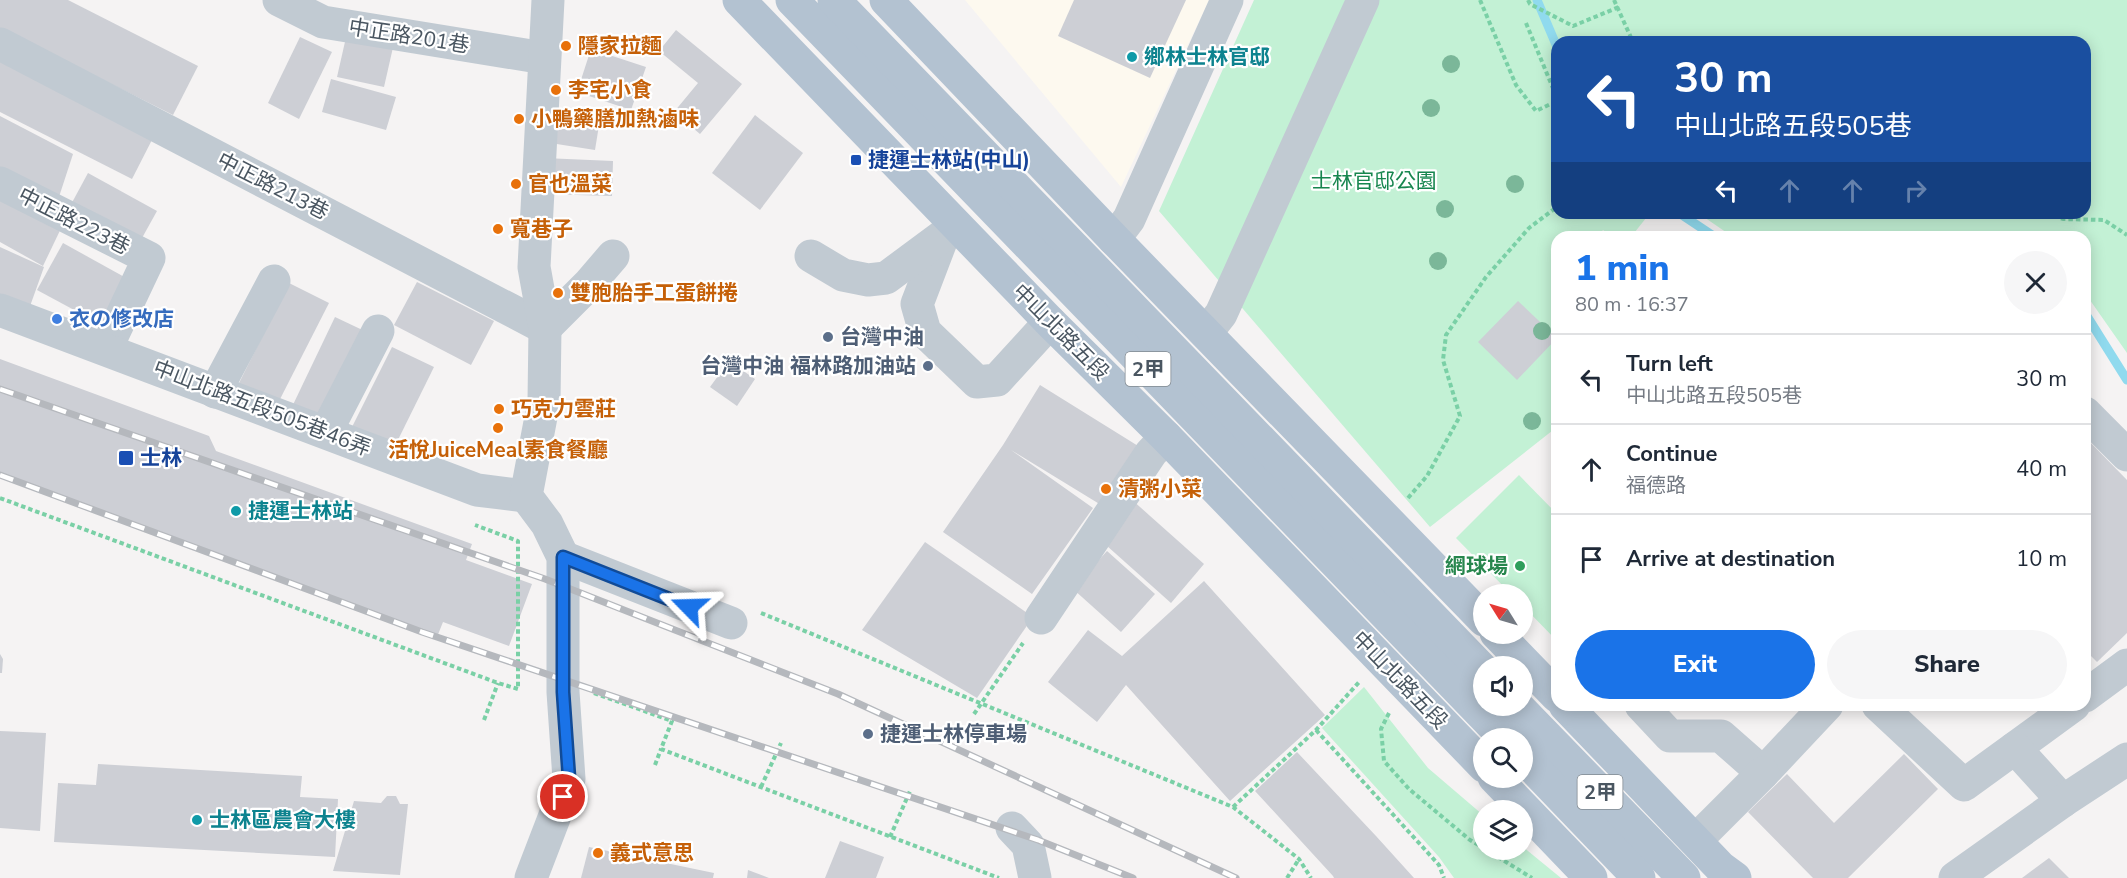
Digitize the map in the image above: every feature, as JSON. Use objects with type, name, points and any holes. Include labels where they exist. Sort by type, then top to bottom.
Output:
[{"type":"main road","name":"中山北路五段","points":[[739,0],[949,229],[982,251],[1166,437],[1473,755]]},
{"type":"main road","name":"中山北路五段","points":[[792,0],[1495,728]]},
{"type":"main road","name":"2甲","points":[[834,0],[1473,660]]},
{"type":"main road","points":[[886,0],[1114,239],[1473,609]]},
{"type":"main road","points":[[982,251],[1010,226]]},
{"type":"main road","points":[[1507,644],[1551,690]]},
{"type":"main road","points":[[1571,711],[1720,867],[1736,878]]},
{"type":"main road","name":"2甲","points":[[1527,716],[1684,878]]},
{"type":"main road","name":"2甲","points":[[1533,767],[1639,878]]},
{"type":"main road","points":[[1505,788],[1592,878]]},
{"type":"street","name":"中正路201巷","points":[[279,0],[323,22],[544,58]]},
{"type":"street","points":[[531,878],[569,778],[563,692],[563,557],[546,524],[526,496],[544,401],[545,328],[534,267],[548,0]]},
{"type":"street","points":[[1114,239],[1129,219],[1227,0]]},
{"type":"street","points":[[1206,333],[1221,314],[1363,0]]},
{"type":"street","name":"中正路213巷","points":[[0,44],[545,328]]},
{"type":"street","name":"中正路223巷","points":[[0,183],[149,258],[106,349]]},
{"type":"street","points":[[811,256],[843,275],[868,280],[886,278],[949,229]]},
{"type":"street","points":[[949,229],[917,304],[925,332],[977,382],[997,380],[1050,322]]},
{"type":"street","points":[[545,328],[613,256]]},
{"type":"street","points":[[215,392],[274,281]]},
{"type":"street","name":"中山北路五段505巷46弄","points":[[0,310],[477,490],[526,496]]},
{"type":"street","points":[[326,432],[378,331]]},
{"type":"street","points":[[2091,418],[2127,455]]},
{"type":"street","points":[[1041,618],[1151,453],[1166,437]]},
{"type":"street","points":[[563,557],[742,616]]},
{"type":"street","points":[[2091,692],[2127,665]]},
{"type":"street","points":[[1647,711],[1670,736],[1721,736],[1763,773]]},
{"type":"street","points":[[1696,840],[1821,711]]},
{"type":"street","points":[[1884,711],[1964,785],[2066,711]]},
{"type":"street","points":[[2015,748],[2063,801]]},
{"type":"street","points":[[1955,878],[2063,801],[2127,759]]},
{"type":"street","points":[[1012,828],[1028,845],[1035,878]]},
{"type":"path","points":[[1480,0],[1516,85],[1536,111],[1551,103]]},
{"type":"path","points":[[1528,0],[1530,4],[1573,26],[1618,8]]},
{"type":"path","points":[[1614,0],[1630,36]]},
{"type":"path","points":[[1526,23],[1551,85]]},
{"type":"path","points":[[1407,500],[1428,476],[1460,416],[1443,360],[1446,335],[1486,277],[1529,228],[1551,212]]},
{"type":"path","points":[[2062,219],[2104,220],[2127,235]]},
{"type":"path","points":[[0,498],[498,684],[518,689],[518,541]]},
{"type":"path","points":[[742,616],[981,703],[1233,807],[1299,859],[1311,878]]},
{"type":"path","points":[[974,714],[1041,618]]},
{"type":"path","points":[[1233,807],[1316,730],[1363,677]]},
{"type":"path","points":[[484,720],[498,684]]},
{"type":"path","points":[[594,693],[672,721],[655,765]]},
{"type":"path","points":[[1391,708],[1381,729],[1384,761],[1409,789],[1473,842]]},
{"type":"path","points":[[1316,730],[1439,865],[1444,878]]},
{"type":"path","points":[[761,787],[781,743]]},
{"type":"path","points":[[661,749],[999,878]]},
{"type":"path","points":[[890,837],[910,791]]},
{"type":"path","points":[[1287,878],[1299,859]]},
{"type":"path","points":[[1502,860],[1532,878]]},
{"type":"shaded area","name":"鄉林士林官邸","points":[[965,0],[1209,0],[1121,187]]},
{"type":"green space","name":"士林官邸公園","points":[[1254,0],[2127,0],[2127,353],[2091,302],[2091,231],[1724,231],[1707,219],[2091,219],[2091,36],[1551,36],[1551,219],[1645,219],[1636,231],[1551,231],[1551,432],[1430,527],[1159,211]]},
{"type":"green space","name":"網球場","points":[[1519,475],[1551,508],[1551,635],[1533,616],[1533,584],[1501,584],[1456,538]]},
{"type":"green space","points":[[1364,687],[1428,768],[1473,806],[1473,860],[1533,860],[1533,855],[1561,878],[1454,878],[1439,857],[1322,728]]},
{"type":"building","points":[[0,0],[68,0],[198,66],[173,115],[0,28]]},
{"type":"building","name":"鄉林士林官邸","points":[[1074,0],[1186,0],[1150,78],[1058,36]]},
{"type":"building","points":[[676,30],[742,84],[700,134],[674,112],[698,83],[659,51]]},
{"type":"building","points":[[347,33],[394,43],[384,87],[337,77]]},
{"type":"building","points":[[300,37],[332,52],[299,119],[268,103]]},
{"type":"building","points":[[591,49],[646,67],[631,110],[577,92]]},
{"type":"building","points":[[0,53],[156,132],[132,179],[0,112]]},
{"type":"building","points":[[331,79],[396,97],[386,130],[322,112]]},
{"type":"building","points":[[548,111],[600,119],[595,150],[544,142]]},
{"type":"building","points":[[755,115],[803,153],[760,210],[712,173]]},
{"type":"building","points":[[0,116],[73,154],[56,206],[0,177]]},
{"type":"building","points":[[544,158],[613,161],[612,196],[542,194]]},
{"type":"building","points":[[88,173],[157,211],[137,247],[68,210]]},
{"type":"building","points":[[0,187],[65,220],[43,266],[0,242]]},
{"type":"building","points":[[63,243],[128,279],[102,325],[37,290]]},
{"type":"building","points":[[0,247],[44,267],[29,309],[0,298]]},
{"type":"building","points":[[417,282],[494,321],[471,365],[394,325]]},
{"type":"building","points":[[289,283],[329,303],[276,407],[237,387]]},
{"type":"building","points":[[1518,301],[1551,332],[1551,344],[1517,380],[1478,342]]},
{"type":"building","points":[[335,317],[373,335],[328,429],[290,411]]},
{"type":"building","points":[[392,347],[434,367],[391,454],[349,433]]},
{"type":"building","name":"捷運士林站","points":[[0,359],[209,436],[216,451],[472,544],[466,560],[532,584],[509,646],[443,622],[437,637],[0,477]]},
{"type":"building","points":[[729,361],[755,379],[737,406],[710,387]]},
{"type":"building","points":[[1040,385],[1143,449],[1106,508],[1011,450],[1093,508],[1032,594],[943,532],[1003,445]]},
{"type":"building","points":[[2091,443],[2127,480],[2127,633],[2097,662],[2091,656]]},
{"type":"building","points":[[1131,499],[1204,564],[1171,603],[1097,537]]},
{"type":"building","points":[[925,542],[1033,617],[977,698],[862,630]]},
{"type":"building","points":[[1107,551],[1155,594],[1121,632],[1073,589]]},
{"type":"building","points":[[1204,581],[1325,715],[1230,801],[1126,685],[1097,722],[1048,682],[1088,630],[1122,656]]},
{"type":"building","points":[[0,654],[3,659],[2,673],[0,673]]},
{"type":"building","points":[[0,731],[46,733],[40,831],[0,828]]},
{"type":"building","points":[[1297,752],[1414,878],[1334,878],[1255,791]]},
{"type":"building","points":[[1904,754],[1938,789],[1848,878],[1813,878],[1748,812],[1787,774],[1834,823]]},
{"type":"building","name":"士林區農會大樓","points":[[98,764],[302,776],[300,797],[338,799],[335,857],[54,842],[58,783],[96,785]]},
{"type":"building","points":[[387,796],[396,796],[400,804],[408,804],[400,875],[333,871],[354,801],[381,803]]},
{"type":"building","points":[[840,841],[884,857],[876,878],[825,878]]},
{"type":"building","points":[[589,847],[714,873],[713,878],[581,878]]},
{"type":"building","points":[[2049,858],[2069,878],[2022,878]]},
{"type":"building","points":[[748,870],[769,878],[747,878]]},
{"type":"waterway","points":[[1537,0],[1552,36]]},
{"type":"waterway","points":[[1688,219],[1706,231]]},
{"type":"waterway","points":[[2091,323],[2127,380]]},
{"type":"railway","points":[[0,389],[545,579],[838,694],[1236,878]]},
{"type":"railway","points":[[0,475],[422,632],[1038,840],[1133,878]]},
{"type":"place","name":"隱家拉麵","points":[[566,46]]},
{"type":"place","name":"鄉林士林官邸","points":[[1132,57]]},
{"type":"place","name":"李宅小食","points":[[556,90]]},
{"type":"place","name":"小鴨藥膳加熱滷味","points":[[519,119]]},
{"type":"place","name":"捷運士林站(中山)","points":[[856,160]]},
{"type":"place","name":"官也溫菜","points":[[516,184]]},
{"type":"place","name":"寬巷子","points":[[498,229]]},
{"type":"place","name":"雙胞胎手工蛋餅捲","points":[[558,293]]},
{"type":"place","name":"衣の修改店","points":[[57,319]]},
{"type":"place","name":"台灣中油","points":[[828,337]]},
{"type":"place","name":"台灣中油 福林路加油站","points":[[928,366]]},
{"type":"place","name":"巧克力雲莊","points":[[499,409]]},
{"type":"place","name":"活悅JuiceMeal素食餐廳","points":[[498,428]]},
{"type":"place","name":"士林","points":[[126,458]]},
{"type":"place","name":"清粥小菜","points":[[1106,489]]},
{"type":"place","name":"捷運士林站","points":[[236,511]]},
{"type":"place","name":"網球場","points":[[1520,566]]},
{"type":"place","name":"捷運士林停車場","points":[[868,734]]},
{"type":"place","name":"士林區農會大樓","points":[[197,820]]},
{"type":"place","name":"義式意思","points":[[598,853]]},
{"type":"route","points":[[563,797],[569,778],[563,692],[563,557],[689,607]]}]
